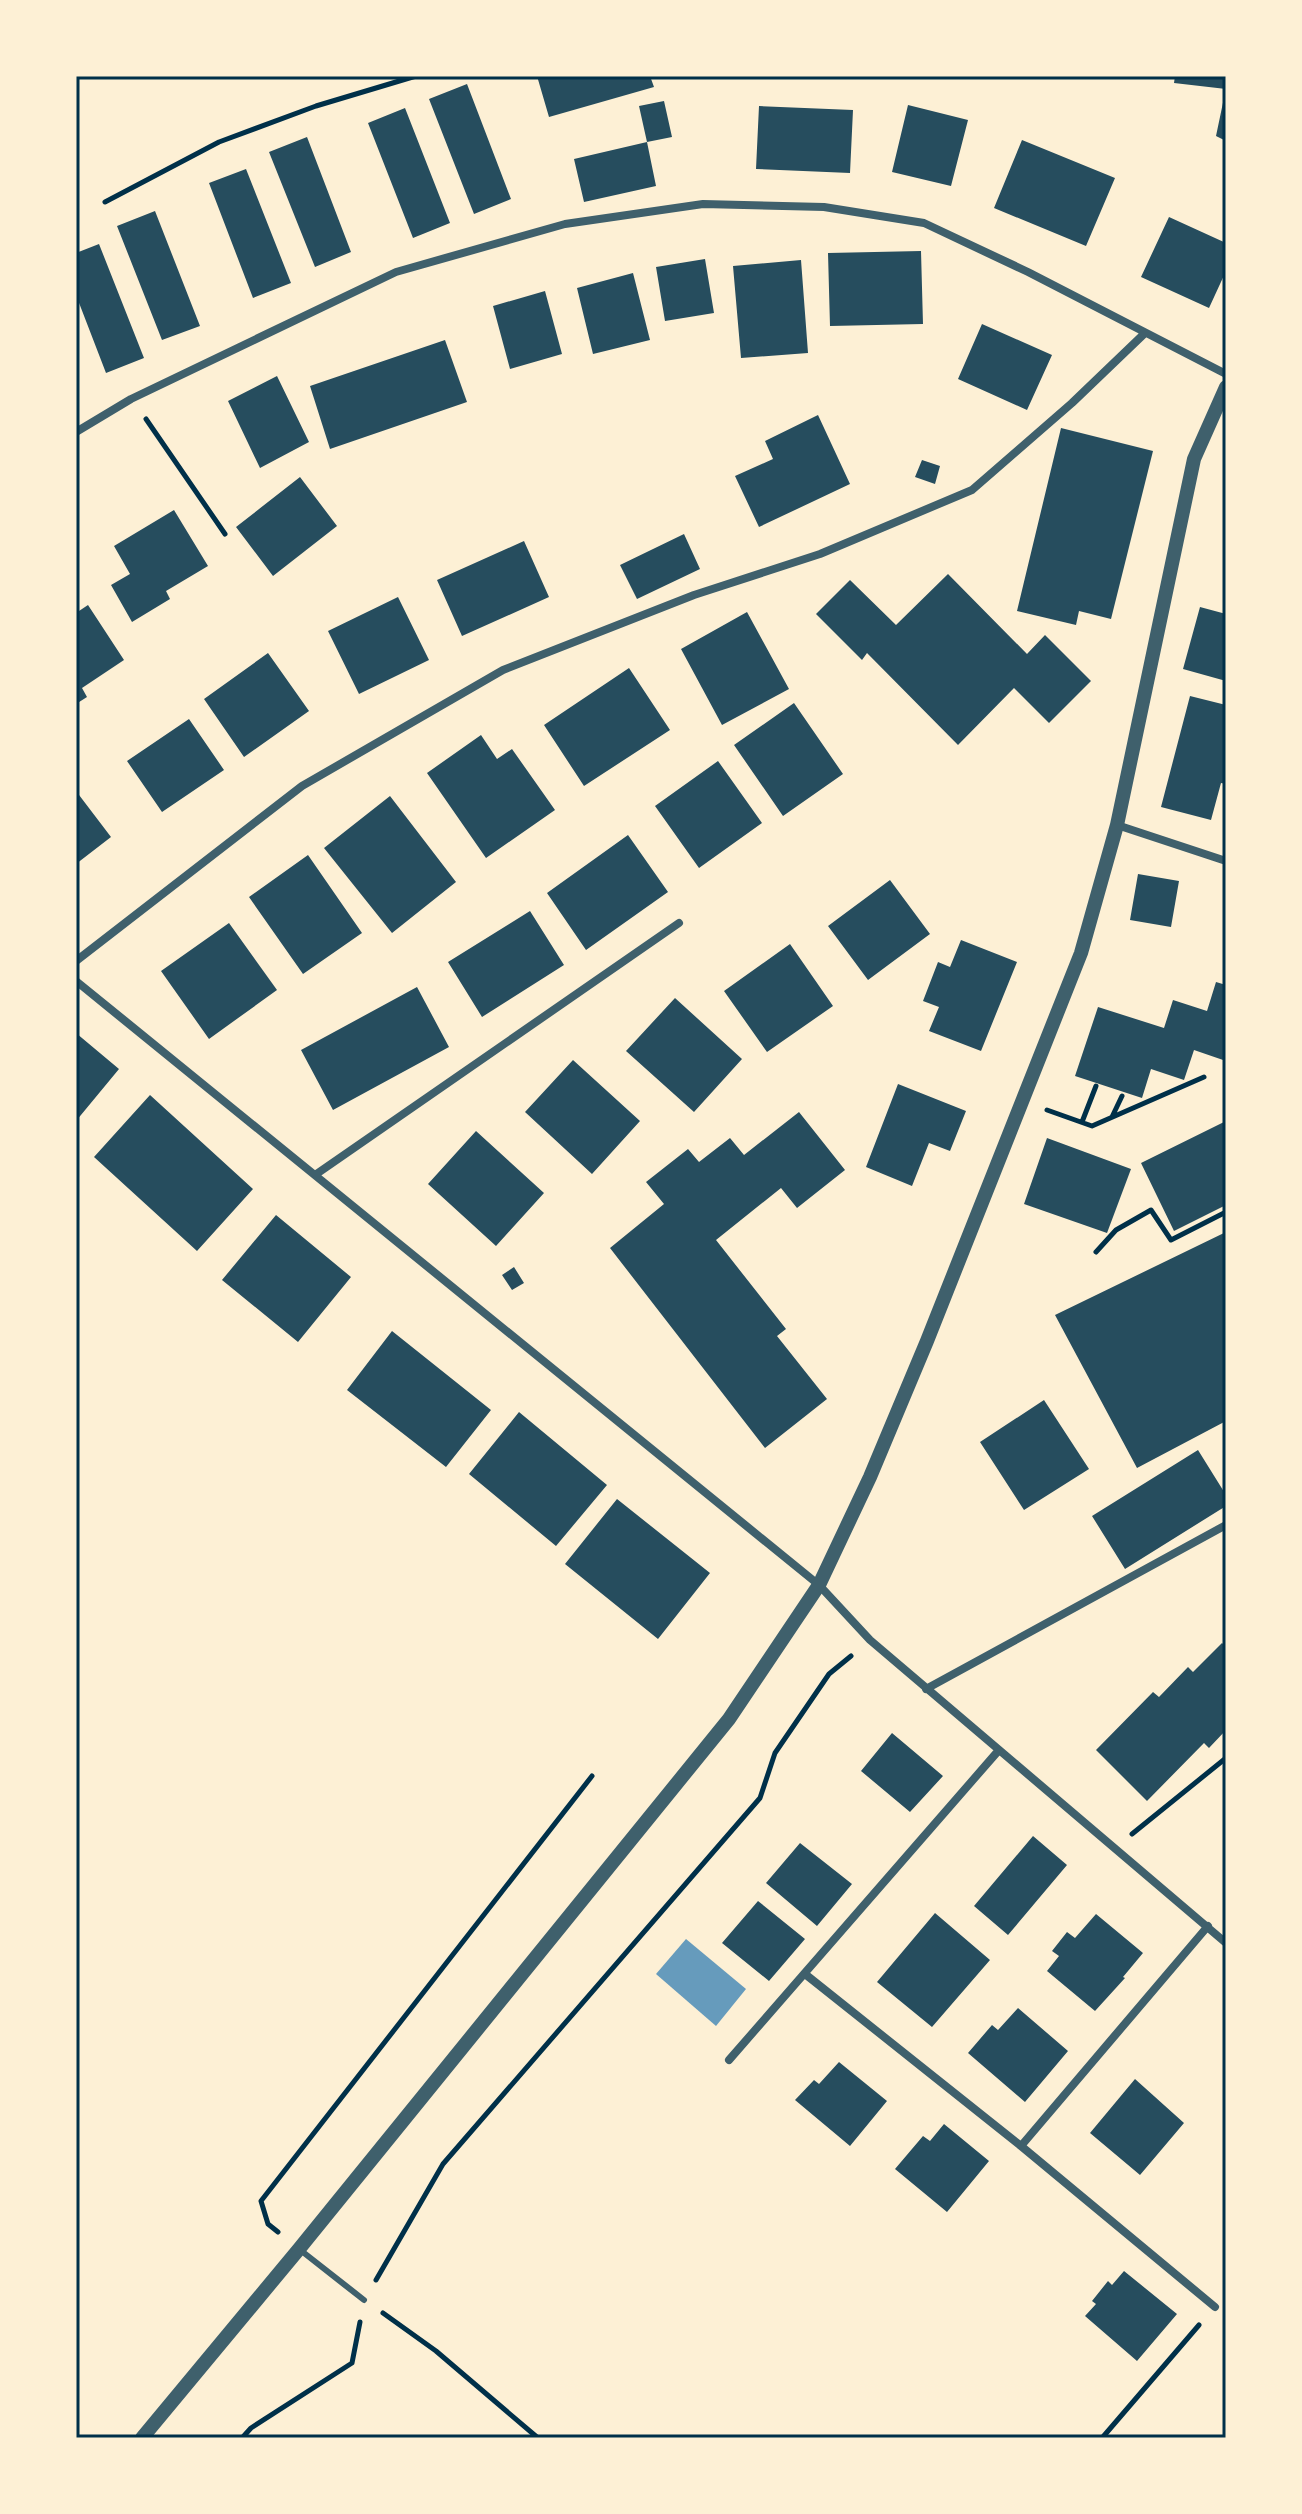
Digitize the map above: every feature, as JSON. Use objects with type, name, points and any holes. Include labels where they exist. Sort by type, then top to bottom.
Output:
[{"type":"street","points":[[76,432],[131,399],[396,272],[565,224],[703,204],[824,207],[924,223],[1028,272],[1226,374]]},
{"type":"street","points":[[76,961],[302,786],[503,670],[694,595],[820,554],[972,490],[1072,403],[1145,333]]},
{"type":"street","points":[[142,2438],[729,1719],[819,1585],[870,1477],[1024,1101],[1081,953],[1117,825],[1194,459],[1226,387]]},
{"type":"street","points":[[1117,825],[1226,861]]},
{"type":"street","points":[[315,1175],[679,923]]},
{"type":"street","points":[[76,981],[819,1585],[870,1640],[1226,1943]]},
{"type":"street","points":[[926,1689],[1226,1525]]},
{"type":"street","points":[[729,2060],[999,1750]]},
{"type":"street","points":[[1021,2146],[1208,1926]]},
{"type":"street","points":[[805,1974],[1021,2146],[1215,2307]]},
{"type":"lane","points":[[299,2249],[364,2300]]},
{"type":"path","points":[[105,202],[219,142],[316,106],[416,76]]},
{"type":"path","points":[[131,399],[225,534]]},
{"type":"path","points":[[1024,1101],[1092,1126],[1204,1077]]},
{"type":"path","points":[[1082,1122],[1096,1086]]},
{"type":"path","points":[[1112,1118],[1122,1096]]},
{"type":"path","points":[[1096,1252],[1116,1230],[1151,1210],[1171,1240],[1226,1212]]},
{"type":"path","points":[[242,2438],[251,2428],[352,2363],[364,2300],[443,2164],[760,1798],[775,1753],[829,1674],[870,1640]]},
{"type":"path","points":[[1116,1848],[1226,1758]]},
{"type":"path","points":[[299,2249],[268,2224],[261,2201],[592,1776]]},
{"type":"path","points":[[364,2300],[436,2351],[538,2438]]},
{"type":"path","points":[[1102,2438],[1215,2307]]},
{"type":"water","points":[[686,1939],[746,1989],[716,2026],[656,1974]]},
{"type":"building","points":[[537,76],[650,76],[654,87],[549,117]]},
{"type":"building","points":[[1175,76],[1226,76],[1226,89],[1174,83]]},
{"type":"building","points":[[467,84],[511,199],[474,214],[429,99]]},
{"type":"building","points":[[1226,93],[1226,141],[1216,136]]},
{"type":"building","points":[[664,101],[672,137],[647,142],[639,106]]},
{"type":"building","points":[[908,105],[968,120],[951,186],[892,172]]},
{"type":"building","points":[[759,106],[853,110],[850,173],[756,169]]},
{"type":"building","points":[[405,108],[450,223],[413,238],[368,123]]},
{"type":"building","points":[[307,137],[351,252],[315,267],[269,152]]},
{"type":"building","points":[[1022,140],[1115,178],[1086,246],[994,208]]},
{"type":"building","points":[[647,142],[656,186],[584,202],[574,159]]},
{"type":"building","points":[[246,169],[291,283],[253,298],[209,183]]},
{"type":"building","points":[[155,211],[200,326],[162,340],[117,226]]},
{"type":"building","points":[[1169,217],[1226,243],[1226,271],[1209,308],[1141,277]]},
{"type":"building","points":[[99,244],[144,358],[106,373],[76,295],[76,253]]},
{"type":"building","points":[[921,251],[923,324],[830,326],[828,253]]},
{"type":"building","points":[[705,259],[714,313],[665,321],[656,267]]},
{"type":"building","points":[[801,260],[808,353],[741,358],[733,266]]},
{"type":"building","points":[[633,273],[650,340],[593,354],[577,288]]},
{"type":"building","points":[[545,291],[562,354],[510,369],[493,306]]},
{"type":"building","points":[[982,324],[1052,355],[1027,410],[958,379]]},
{"type":"building","points":[[445,340],[467,402],[330,449],[310,386]]},
{"type":"building","points":[[277,376],[309,442],[260,468],[228,401]]},
{"type":"building","points":[[818,415],[850,484],[759,527],[735,476],[773,459],[765,441]]},
{"type":"building","points":[[1061,428],[1153,451],[1111,619],[1079,611],[1076,625],[1017,611]]},
{"type":"building","points":[[922,460],[940,466],[935,484],[915,477]]},
{"type":"building","points":[[300,477],[337,526],[273,576],[236,527]]},
{"type":"building","points":[[174,510],[208,566],[166,591],[170,599],[132,622],[111,585],[130,574],[114,546]]},
{"type":"building","points":[[684,534],[700,569],[637,599],[620,565]]},
{"type":"building","points":[[524,541],[549,597],[462,636],[437,580]]},
{"type":"building","points":[[948,574],[1027,654],[1045,635],[1091,681],[1049,723],[1014,688],[958,745],[867,653],[862,660],[816,614],[850,580],[896,625]]},
{"type":"building","points":[[398,597],[429,660],[359,694],[328,631]]},
{"type":"building","points":[[88,605],[124,660],[82,688],[87,697],[76,704],[76,613]]},
{"type":"building","points":[[1200,607],[1226,614],[1226,681],[1183,669]]},
{"type":"building","points":[[747,612],[789,689],[722,725],[681,649]]},
{"type":"building","points":[[268,653],[309,711],[244,757],[204,699]]},
{"type":"building","points":[[629,668],[670,730],[584,786],[544,725]]},
{"type":"building","points":[[1190,696],[1226,705],[1226,784],[1221,783],[1211,820],[1161,807]]},
{"type":"building","points":[[794,703],[843,774],[783,816],[734,745]]},
{"type":"building","points":[[189,719],[224,770],[162,812],[127,761]]},
{"type":"building","points":[[481,735],[497,759],[512,749],[555,810],[486,858],[427,773]]},
{"type":"building","points":[[718,761],[762,823],[699,868],[655,806]]},
{"type":"building","points":[[76,791],[111,837],[76,864]]},
{"type":"building","points":[[390,796],[456,882],[392,933],[324,848]]},
{"type":"building","points":[[628,835],[668,892],[586,950],[547,893]]},
{"type":"building","points":[[308,855],[362,933],[303,974],[249,897]]},
{"type":"building","points":[[1138,874],[1179,881],[1171,927],[1130,920]]},
{"type":"building","points":[[890,880],[930,934],[868,980],[828,926]]},
{"type":"building","points":[[530,911],[564,965],[482,1017],[448,962]]},
{"type":"building","points":[[229,923],[277,990],[209,1039],[161,971]]},
{"type":"building","points":[[961,940],[1017,962],[981,1051],[929,1031],[939,1007],[923,1001],[938,962],[950,967]]},
{"type":"building","points":[[790,944],[833,1006],[767,1052],[724,991]]},
{"type":"building","points":[[1216,982],[1226,985],[1226,1061],[1194,1050],[1184,1080],[1151,1069],[1142,1098],[1075,1076],[1098,1007],[1164,1028],[1173,1000],[1207,1011]]},
{"type":"building","points":[[417,987],[449,1047],[333,1110],[301,1050]]},
{"type":"building","points":[[675,998],[742,1059],[694,1112],[626,1051]]},
{"type":"building","points":[[76,1033],[119,1069],[76,1121]]},
{"type":"building","points":[[573,1060],[640,1121],[592,1174],[525,1112]]},
{"type":"building","points":[[898,1084],[966,1111],[950,1151],[929,1143],[912,1186],[866,1167]]},
{"type":"building","points":[[150,1095],[253,1189],[197,1251],[94,1157]]},
{"type":"building","points":[[799,1112],[845,1170],[797,1208],[781,1188],[716,1240],[786,1329],[777,1336],[827,1399],[765,1448],[610,1248],[664,1204],[646,1182],[688,1149],[699,1162],[730,1138],[744,1155]]},
{"type":"building","points":[[1226,1121],[1226,1205],[1174,1231],[1141,1163]]},
{"type":"building","points":[[476,1131],[544,1193],[496,1246],[428,1184]]},
{"type":"building","points":[[1047,1138],[1131,1169],[1107,1233],[1024,1204]]},
{"type":"building","points":[[276,1215],[351,1277],[298,1342],[222,1280]]},
{"type":"building","points":[[1226,1232],[1226,1421],[1137,1468],[1055,1315]]},
{"type":"building","points":[[514,1267],[524,1283],[512,1290],[502,1275]]},
{"type":"building","points":[[392,1331],[491,1410],[446,1467],[347,1390]]},
{"type":"building","points":[[1044,1400],[1089,1469],[1024,1510],[980,1442]]},
{"type":"building","points":[[519,1412],[607,1485],[556,1546],[469,1474]]},
{"type":"building","points":[[1198,1450],[1226,1495],[1226,1506],[1125,1569],[1092,1516]]},
{"type":"building","points":[[617,1499],[710,1573],[658,1639],[565,1564]]},
{"type":"building","points":[[1222,1643],[1226,1647],[1226,1730],[1209,1748],[1204,1743],[1147,1801],[1096,1750],[1153,1692],[1159,1697],[1188,1667],[1193,1672]]},
{"type":"building","points":[[892,1733],[943,1776],[910,1812],[861,1771]]},
{"type":"building","points":[[1033,1836],[1067,1865],[1008,1935],[974,1906]]},
{"type":"building","points":[[800,1843],[852,1884],[817,1926],[766,1883]]},
{"type":"building","points":[[758,1901],[805,1939],[769,1981],[722,1943]]},
{"type":"building","points":[[935,1913],[990,1960],[932,2027],[877,1982]]},
{"type":"building","points":[[1096,1914],[1143,1953],[1095,2011],[1047,1971],[1059,1956],[1052,1951],[1067,1932],[1075,1938]]},
{"type":"building","points":[[1018,2008],[1068,2051],[1025,2102],[968,2053],[992,2025],[998,2030]]},
{"type":"building","points":[[839,2062],[887,2101],[850,2146],[795,2100],[814,2080],[819,2084]]},
{"type":"building","points":[[1135,2079],[1184,2123],[1140,2175],[1090,2133]]},
{"type":"building","points":[[944,2124],[989,2161],[947,2212],[895,2169],[923,2136],[930,2141]]},
{"type":"building","points":[[1124,2271],[1177,2314],[1137,2361],[1085,2316],[1096,2304],[1092,2301],[1108,2281],[1112,2285]]}]
